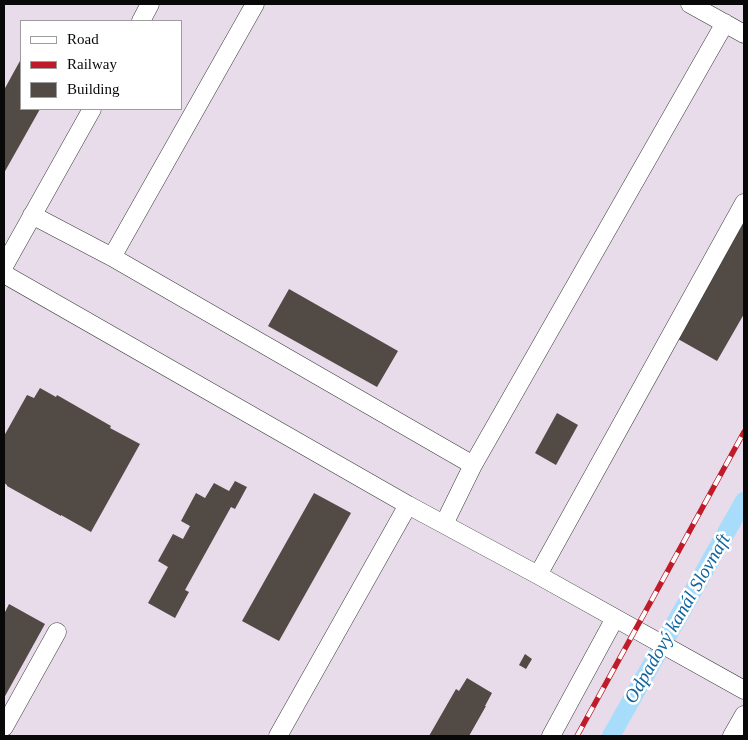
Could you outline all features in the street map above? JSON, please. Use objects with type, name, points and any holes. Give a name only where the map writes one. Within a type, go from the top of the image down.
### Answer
[{"type":"lane","points":[[142,20],[150,4]]},
{"type":"lane","points":[[112,257],[255,4]]},
{"type":"lane","points":[[690,4],[744,34]]},
{"type":"lane","points":[[444,524],[473,465],[724,23]]},
{"type":"lane","points":[[4,266],[91,110]]},
{"type":"lane","points":[[538,575],[744,203]]},
{"type":"lane","points":[[32,215],[112,257],[473,465]]},
{"type":"lane","points":[[4,274],[408,505],[744,690]]},
{"type":"lane","points":[[278,736],[408,505]]},
{"type":"lane","points":[[551,736],[616,618]]},
{"type":"lane","points":[[4,727],[57,632]]},
{"type":"lane","points":[[732,736],[744,715]]},
{"type":"shaded area","points":[[4,4],[744,4],[744,736],[4,736]]},
{"type":"building","points":[[20,61],[20,110],[39,110],[4,173],[4,90]]},
{"type":"building","points":[[744,222],[744,314],[717,361],[678,339]]},
{"type":"building","points":[[289,289],[398,351],[377,387],[268,326]]},
{"type":"building","points":[[40,388],[56,397],[57,395],[140,444],[91,532],[4,483],[4,436],[27,395],[34,398]]},
{"type":"building","points":[[557,413],[578,425],[556,465],[535,453]]},
{"type":"building","points":[[235,481],[247,487],[235,509],[231,507],[185,590],[189,592],[175,618],[148,603],[168,567],[158,561],[173,534],[183,539],[190,526],[181,521],[196,493],[205,498],[214,483],[229,491]]},
{"type":"building","points":[[314,493],[351,513],[279,641],[242,621]]},
{"type":"building","points":[[9,604],[45,624],[4,698],[4,614]]},
{"type":"building","points":[[525,654],[532,659],[526,669],[519,665]]},
{"type":"building","points":[[467,678],[492,693],[469,736],[429,736],[456,689],[459,691]]},
{"type":"waterway","name":"Odpadový kanál Slovnaft","points":[[611,736],[744,501]]},
{"type":"railway","points":[[577,736],[744,432]]}]
